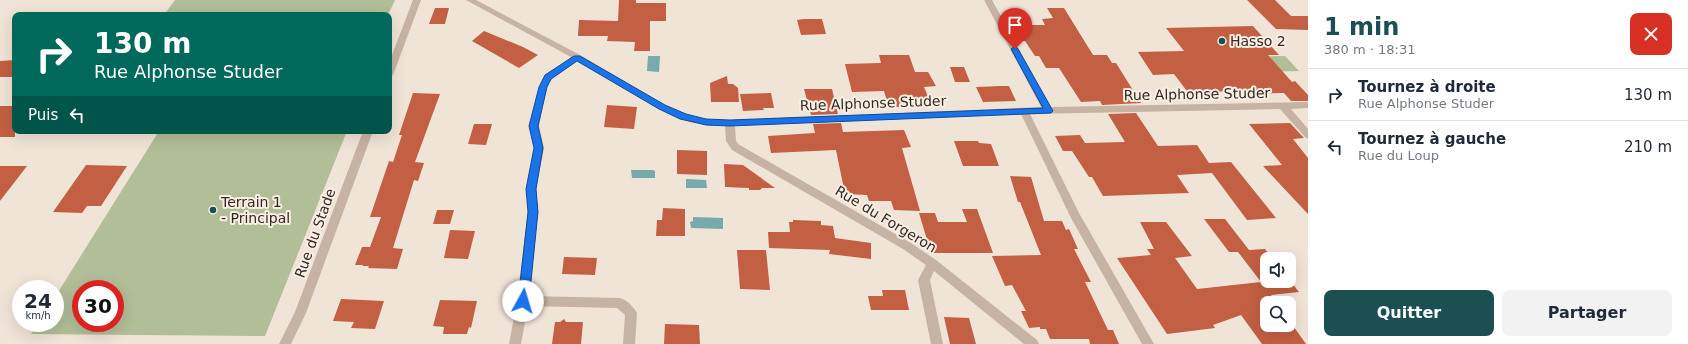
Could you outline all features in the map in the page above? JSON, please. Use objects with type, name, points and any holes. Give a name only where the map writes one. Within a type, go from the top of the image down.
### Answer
[{"type":"street","points":[[392,67],[417,0]]},
{"type":"street","name":"Rue Alphonse Studer","points":[[470,0],[577,57],[662,107],[683,117],[706,122],[730,123],[1024,111],[1308,105]]},
{"type":"street","points":[[988,0],[1048,111]]},
{"type":"street","points":[[515,344],[523,301],[533,212],[531,189],[539,148],[534,126],[543,87],[548,77],[577,57]]},
{"type":"street","points":[[1283,106],[1308,135]]},
{"type":"street","points":[[1024,111],[1076,215],[1148,344]]},
{"type":"street","name":"Rue du Forgeron","points":[[730,123],[731,141],[735,147],[907,246],[932,263],[1033,344]]},
{"type":"street","name":"Rue du Stade","points":[[285,344],[300,313],[367,134]]},
{"type":"street","points":[[932,263],[924,280],[937,344]]},
{"type":"street","points":[[523,301],[620,303],[631,313],[629,344]]},
{"type":"green space","points":[[175,0],[395,0],[389,12],[166,12]]},
{"type":"green space","points":[[1285,56],[1299,71],[1208,73],[1196,57]]},
{"type":"green space","name":"Terrain 1 - Principal","points":[[157,134],[346,134],[265,336],[31,334],[32,332],[64,332],[64,283]]},
{"type":"water","points":[[648,56],[660,56],[659,72],[647,71]]},
{"type":"water","points":[[631,170],[653,170],[655,171],[655,178],[632,178]]},
{"type":"water","points":[[686,179],[706,180],[707,188],[686,188]]},
{"type":"water","points":[[693,217],[723,218],[723,229],[691,228],[690,222],[693,221]]},
{"type":"building","points":[[619,0],[636,0],[636,3],[666,3],[666,21],[650,21],[650,51],[634,51],[635,42],[607,41],[608,36],[578,36],[579,20],[618,21]]},
{"type":"building","points":[[1247,0],[1275,0],[1291,16],[1308,16],[1308,30],[1276,29]]},
{"type":"building","points":[[435,8],[449,8],[445,24],[429,24]]},
{"type":"building","points":[[1047,8],[1064,8],[1093,55],[1107,55],[1112,63],[1116,63],[1141,103],[1102,105],[1100,101],[1081,102],[1059,68],[1046,68],[1039,56],[1035,56],[1025,41],[1023,41],[1014,25],[1045,25],[1042,19],[1053,18]]},
{"type":"building","points":[[822,19],[826,34],[801,35],[797,20]]},
{"type":"building","points":[[1253,26],[1279,55],[1268,55],[1292,82],[1295,81],[1308,95],[1308,101],[1291,101],[1284,93],[1239,94],[1237,91],[1204,92],[1209,98],[1193,99],[1174,74],[1153,75],[1138,52],[1184,51],[1166,28]]},
{"type":"building","points":[[484,31],[523,47],[538,55],[519,68],[472,41]]},
{"type":"building","points":[[879,55],[909,55],[915,72],[928,72],[936,86],[924,87],[929,99],[926,99],[928,107],[889,107],[884,91],[852,92],[845,64],[881,63]]},
{"type":"building","points":[[12,60],[12,77],[0,77],[0,61]]},
{"type":"building","points":[[950,67],[964,67],[970,82],[955,82]]},
{"type":"building","points":[[727,76],[728,84],[733,84],[738,88],[739,102],[711,102],[710,83]]},
{"type":"building","points":[[1009,86],[1016,101],[983,102],[976,87]]},
{"type":"building","points":[[804,89],[832,89],[838,114],[811,115]]},
{"type":"building","points":[[413,93],[440,94],[415,162],[424,163],[418,181],[414,180],[393,248],[403,249],[397,269],[368,268],[369,266],[355,265],[362,247],[370,247],[381,217],[370,217],[389,161],[393,162],[402,135],[399,135]]},
{"type":"building","points":[[771,93],[774,108],[743,111],[740,94]]},
{"type":"building","points":[[607,105],[637,107],[634,129],[604,127]]},
{"type":"building","points":[[0,106],[12,106],[12,134],[15,134],[15,137],[0,137]]},
{"type":"building","points":[[1136,113],[1158,146],[1197,145],[1209,163],[1231,162],[1276,218],[1247,220],[1212,173],[1177,175],[1189,193],[1103,196],[1092,177],[1089,177],[1072,151],[1063,151],[1055,136],[1080,135],[1085,143],[1125,142],[1108,114]]},
{"type":"building","points":[[841,123],[843,132],[904,130],[911,147],[902,148],[920,211],[894,210],[891,201],[869,201],[867,195],[845,194],[836,150],[771,153],[768,136],[815,133],[813,124]]},
{"type":"building","points":[[1290,123],[1304,138],[1293,139],[1308,158],[1308,214],[1263,166],[1282,165],[1249,124]]},
{"type":"building","points":[[474,124],[492,124],[486,145],[468,144]]},
{"type":"building","points":[[954,141],[978,141],[979,143],[991,144],[999,166],[963,166]]},
{"type":"building","points":[[677,150],[707,151],[707,175],[677,174]]},
{"type":"building","points":[[724,164],[743,165],[775,188],[749,190],[749,188],[725,187]]},
{"type":"building","points":[[86,165],[127,166],[101,206],[87,206],[82,213],[53,212]]},
{"type":"building","points":[[0,166],[27,166],[0,201]]},
{"type":"building","points":[[1010,176],[1031,177],[1044,221],[1062,221],[1066,230],[1069,229],[1078,249],[1074,249],[1091,282],[1085,282],[1108,330],[1113,330],[1119,344],[1090,344],[1089,339],[1050,339],[1046,329],[1040,329],[1040,327],[1029,328],[1021,311],[1026,311],[1012,285],[1005,286],[992,256],[1041,255],[1020,202],[1018,202]]},
{"type":"building","points":[[663,208],[685,209],[685,236],[656,236],[657,220],[662,220]]},
{"type":"building","points":[[962,209],[977,209],[993,253],[931,253],[919,213],[935,213],[938,222],[967,222]]},
{"type":"building","points":[[437,210],[454,210],[450,224],[433,224]]},
{"type":"building","points":[[1204,219],[1225,219],[1249,250],[1265,249],[1267,252],[1260,252],[1260,281],[1238,252],[1229,252]]},
{"type":"building","points":[[793,220],[821,221],[821,225],[833,226],[835,238],[871,243],[871,259],[829,254],[830,250],[769,248],[768,232],[790,232],[789,222],[793,222]]},
{"type":"building","points":[[1140,222],[1166,222],[1192,256],[1175,258],[1197,289],[1260,282],[1260,288],[1296,288],[1299,292],[1260,296],[1260,332],[1296,332],[1296,330],[1306,344],[1262,344],[1241,315],[1213,325],[1215,328],[1167,334],[1117,258],[1151,255],[1147,249],[1154,249]]},
{"type":"building","points":[[450,230],[475,231],[468,259],[444,258]]},
{"type":"building","points":[[737,250],[766,250],[770,290],[740,289]]},
{"type":"building","points":[[564,257],[597,258],[595,275],[562,274]]},
{"type":"building","points":[[882,290],[905,290],[909,310],[871,310],[868,296],[883,296]]},
{"type":"building","points":[[341,299],[384,301],[375,329],[351,328],[354,322],[333,321]]},
{"type":"building","points":[[440,300],[477,301],[471,328],[469,327],[467,334],[443,334],[444,327],[433,326]]},
{"type":"building","points":[[944,317],[969,318],[976,344],[950,344]]},
{"type":"building","points":[[564,319],[566,322],[583,322],[581,344],[552,344],[555,322],[560,322]]},
{"type":"building","points":[[665,324],[699,325],[700,344],[664,344]]},
{"type":"place","name":"Hasso 2","points":[[1222,41]]},
{"type":"place","name":"Terrain 1 - Principal","points":[[213,210]]},
{"type":"route","points":[[523,301],[533,212],[531,189],[539,148],[534,126],[543,87],[548,77],[577,57],[662,107],[683,117],[706,122],[730,123],[1048,111],[1015,49]]}]
